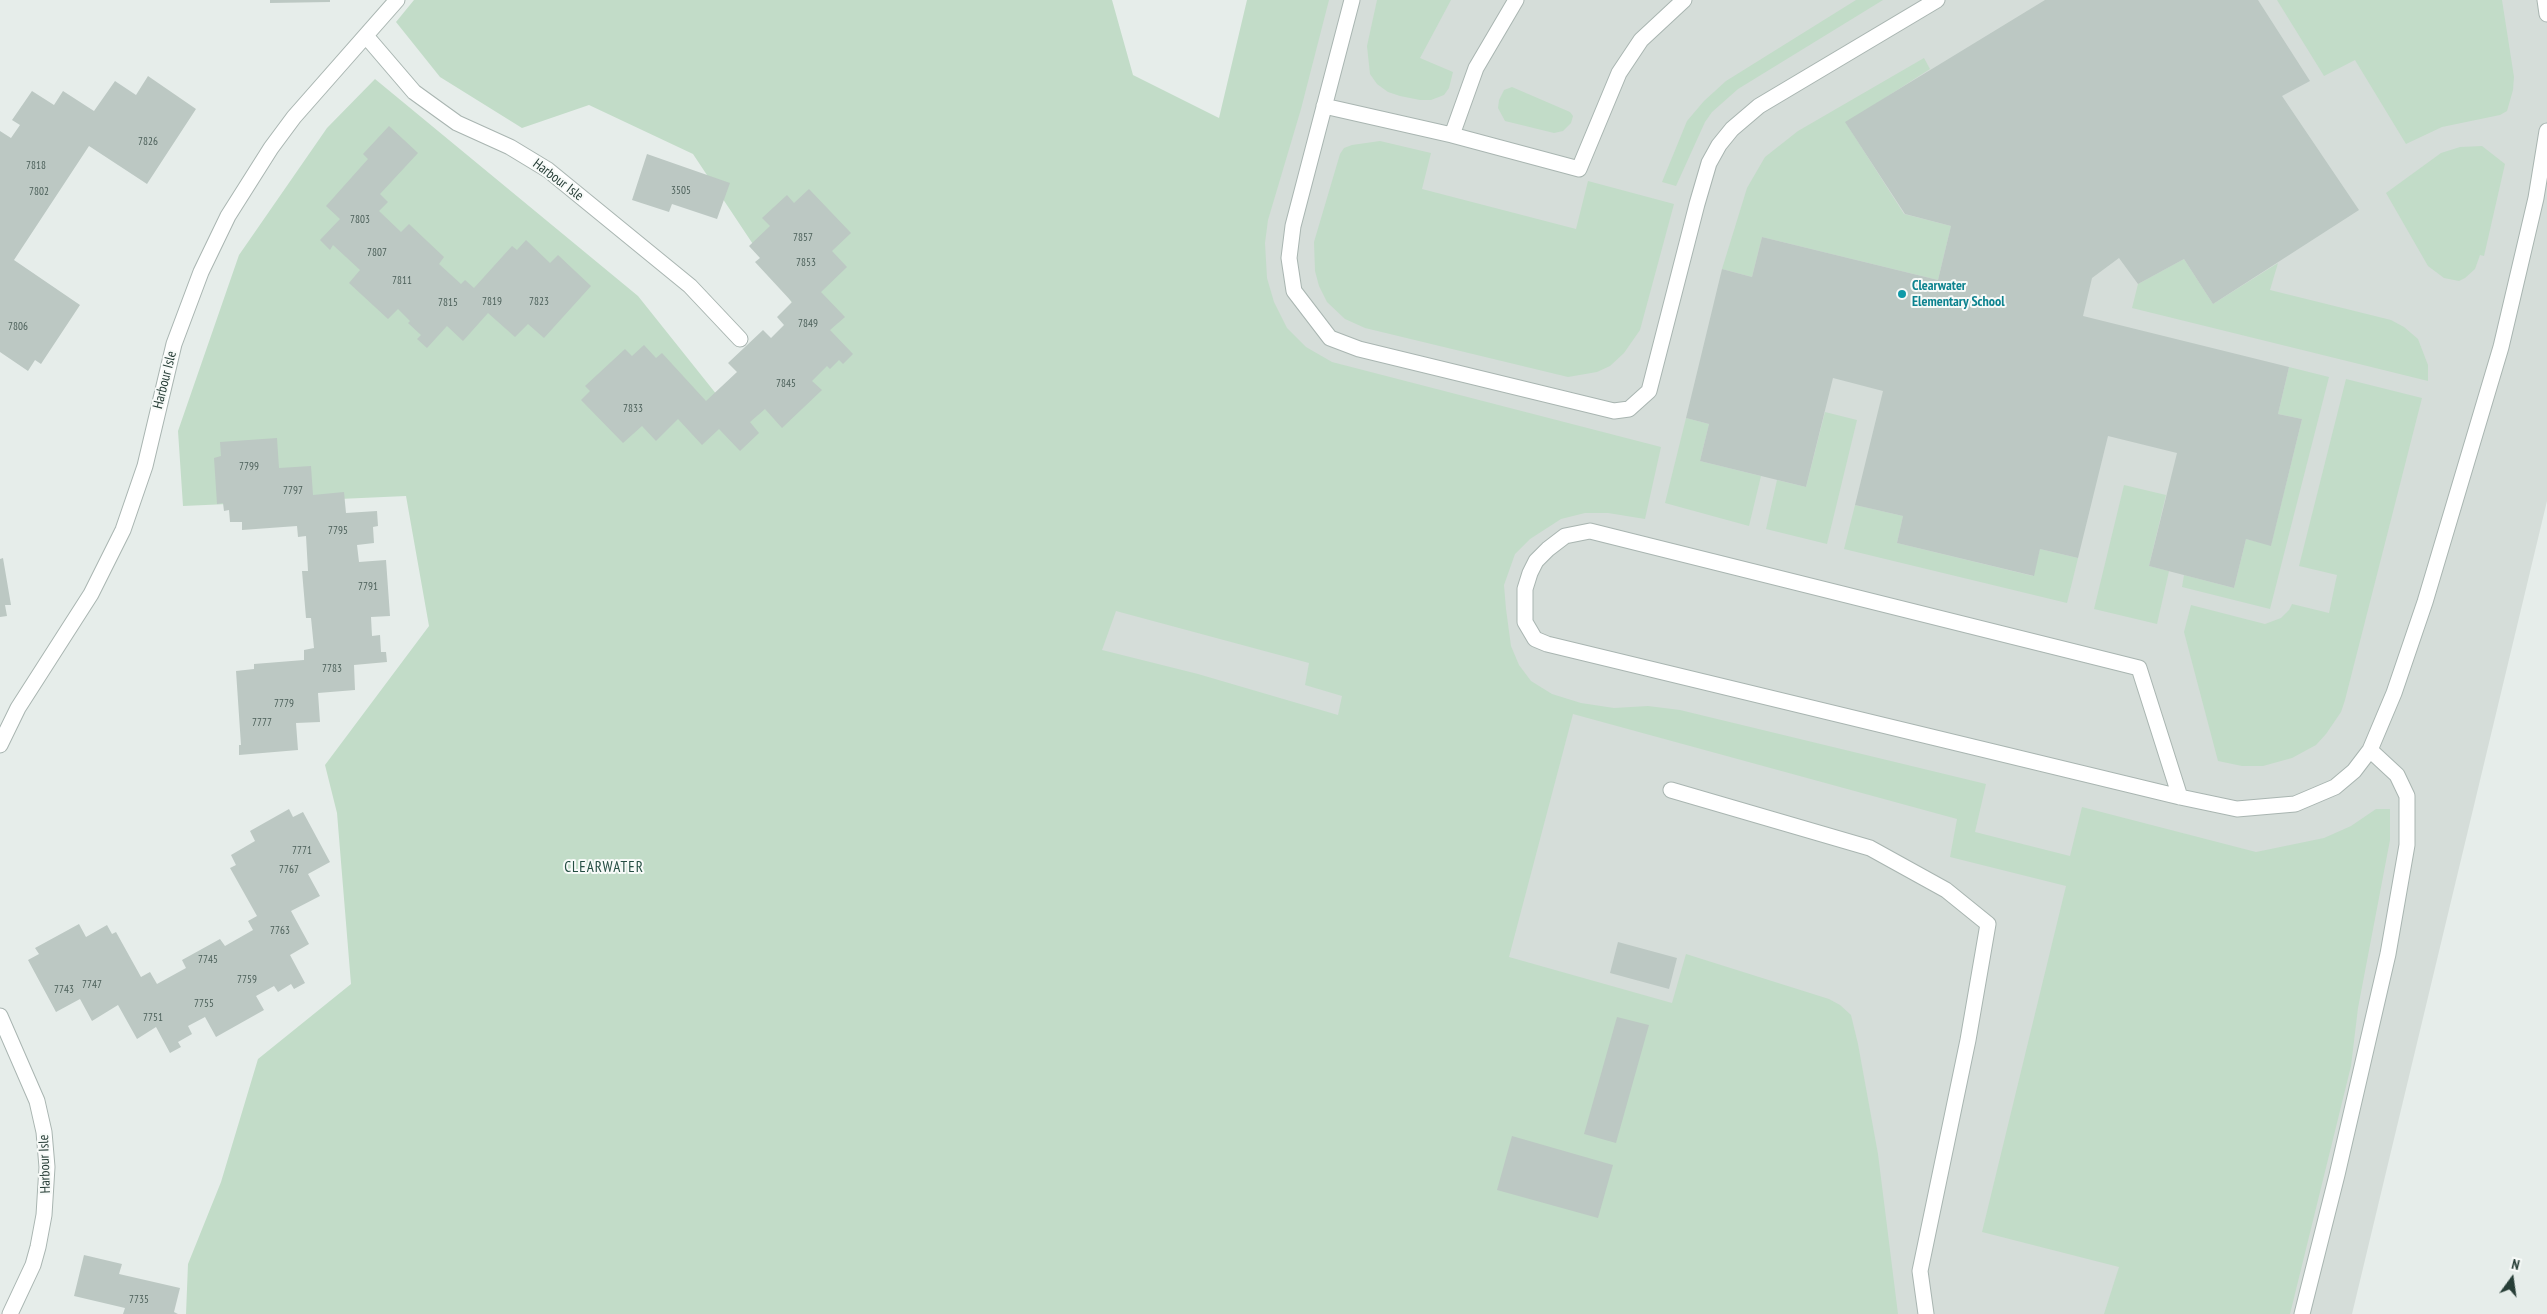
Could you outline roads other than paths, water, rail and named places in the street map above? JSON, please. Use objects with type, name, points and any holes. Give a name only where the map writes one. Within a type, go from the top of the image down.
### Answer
[{"type":"street","name":"Harbour Isle","points":[[0,745],[18,708],[91,594],[123,530],[145,466],[174,344],[201,272],[228,216],[258,168],[294,117],[397,0]]},
{"type":"street","points":[[1352,0],[1301,192],[1289,258],[1294,291],[1330,338],[1359,349],[1598,409],[1614,411],[1629,409],[1649,390],[1697,204],[1709,163],[1719,144],[1732,129],[1759,106],[1937,0]]},
{"type":"street","points":[[1452,135],[1476,68],[1516,0]]},
{"type":"street","points":[[1324,106],[1452,135],[1579,169],[1619,73],[1641,40],[1684,0]]},
{"type":"street","points":[[2545,0],[2547,14]]},
{"type":"street","name":"Harbour Isle","points":[[366,36],[414,92],[456,122],[510,147],[548,170],[690,286],[740,339]]},
{"type":"street","points":[[2180,797],[2139,668],[1590,531],[1565,536],[1559,540],[1536,561],[1530,573],[1525,589],[1525,622],[1535,639],[1548,644],[2180,797],[2237,809],[2294,804],[2335,787],[2354,771],[2370,750],[2394,693],[2425,602],[2501,347],[2536,198],[2547,131]]},
{"type":"street","points":[[2302,1314],[2337,1175],[2388,954],[2407,845],[2407,796],[2397,774],[2370,750]]},
{"type":"street","points":[[1671,790],[1870,848],[1946,890],[1988,924],[1968,1040],[1920,1271],[1926,1314]]},
{"type":"street","name":"Harbour Isle","points":[[0,1016],[33,1086],[44,1132],[47,1167],[44,1215],[38,1247],[33,1265],[10,1314]]},
{"type":"place","name":"Clearwater Elementary School","points":[[1902,294]]},
{"type":"district","name":"CLEARWATER","points":[[604,868]]}]
